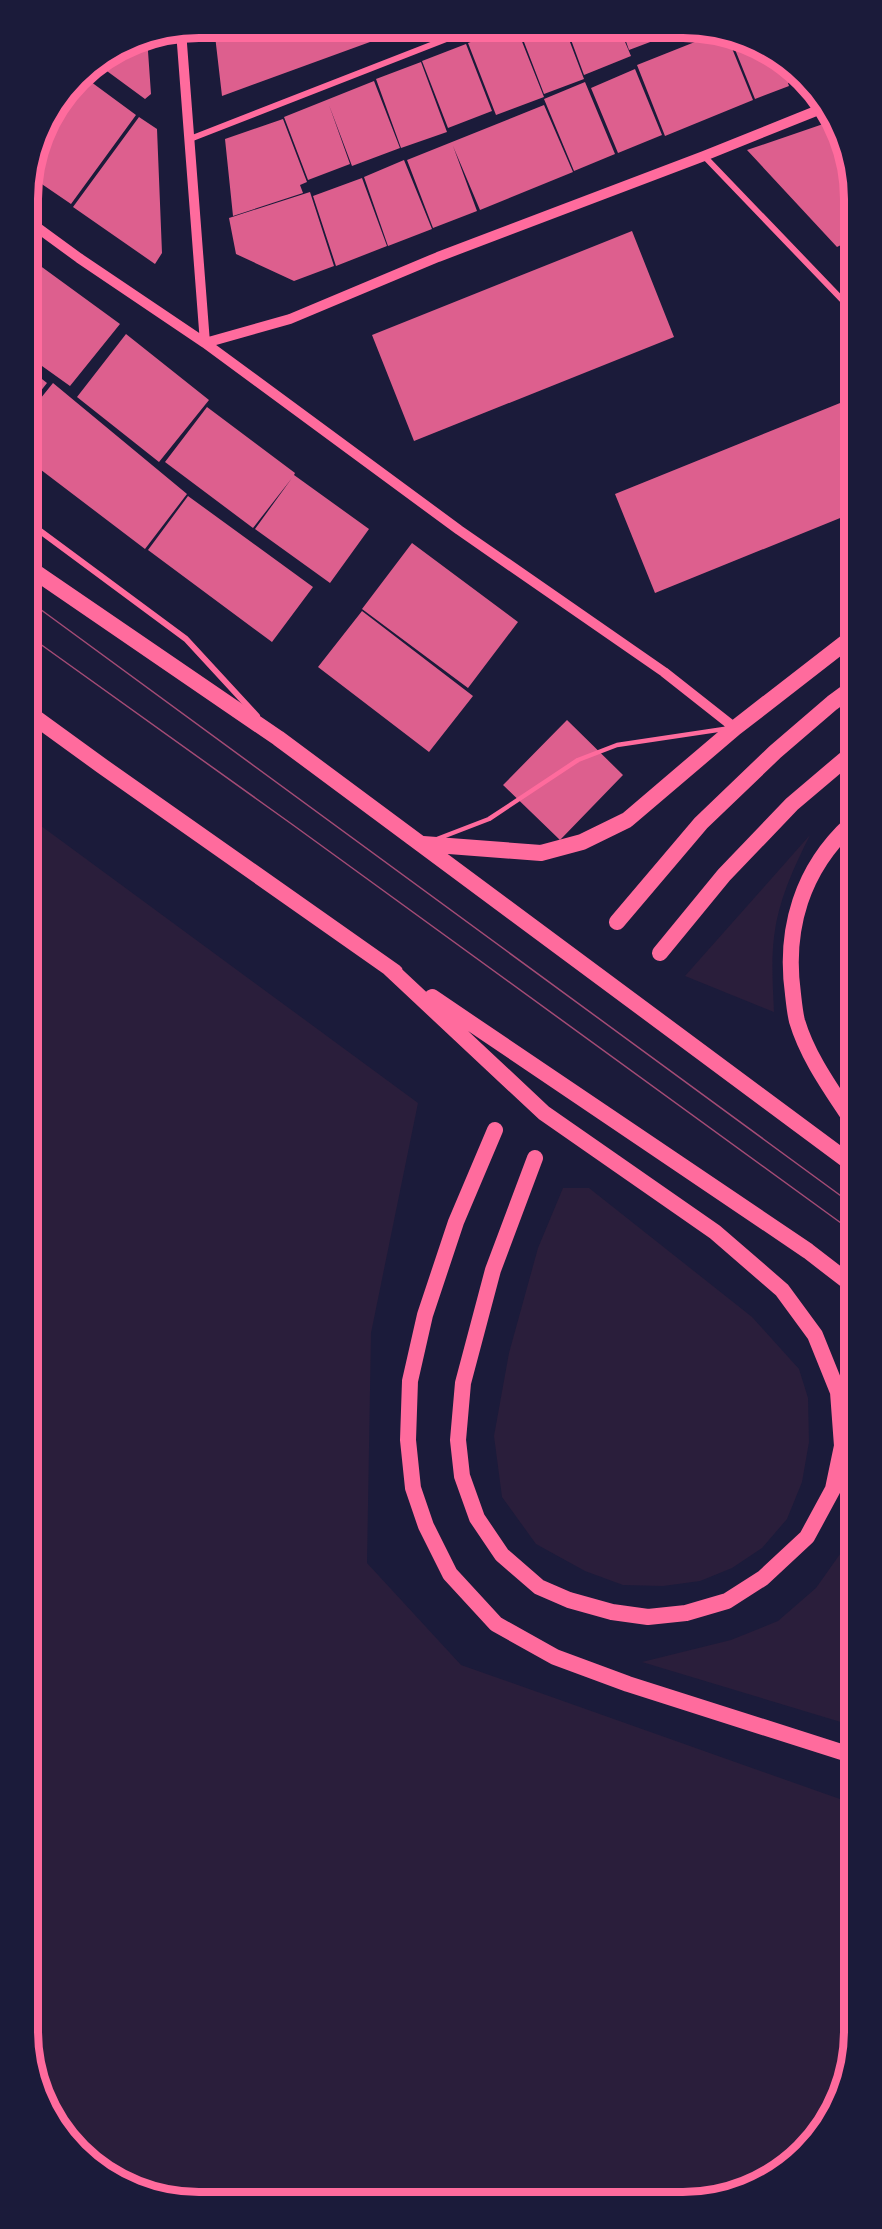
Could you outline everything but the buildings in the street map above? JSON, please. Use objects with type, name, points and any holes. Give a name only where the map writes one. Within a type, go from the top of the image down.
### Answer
[{"type":"highway","points":[[38,574],[278,738],[844,1158]]},
{"type":"highway","points":[[423,844],[541,853],[582,842],[627,820],[735,728],[844,643]]},
{"type":"highway","points":[[617,922],[701,823],[775,752],[844,694]]},
{"type":"highway","points":[[38,719],[111,773],[388,967],[808,1251],[844,1279]]},
{"type":"highway","points":[[660,953],[724,875],[792,804],[844,760]]},
{"type":"highway","points":[[844,832],[814,868],[800,899],[793,936],[790,971],[797,1021],[813,1061],[844,1109]]},
{"type":"highway","points":[[388,967],[544,1113],[715,1232],[782,1290],[815,1335],[838,1392],[842,1446],[833,1489],[807,1537],[763,1578],[727,1601],[686,1613],[648,1617],[612,1612],[569,1599],[539,1587],[502,1555],[477,1518],[462,1476],[458,1440],[463,1383],[493,1270],[535,1158]]},
{"type":"highway","points":[[495,1130],[456,1222],[428,1304],[410,1381],[408,1440],[414,1488],[426,1526],[450,1574],[496,1624],[555,1657],[628,1684],[844,1753]]},
{"type":"street","points":[[190,139],[449,38]]},
{"type":"street","points":[[182,39],[205,343]]},
{"type":"street","points":[[205,343],[290,319],[438,257],[818,110]]},
{"type":"street","points":[[704,156],[844,303]]},
{"type":"street","points":[[38,228],[205,343],[477,543],[664,672],[735,728]]},
{"type":"street","points":[[38,529],[186,639],[278,738]]},
{"type":"lane","points":[[423,844],[489,819],[578,760],[607,749],[640,741],[735,728]]},
{"type":"shaded area","points":[[38,824],[418,1103],[371,1333],[367,1563],[461,1665],[844,1800],[844,2041],[839,2072],[828,2101],[817,2120],[790,2151],[754,2175],[725,2186],[683,2192],[199,2192],[147,2183],[109,2164],[85,2144],[59,2111],[43,2072],[39,2051]]},
{"type":"shaded area","points":[[810,835],[788,884],[776,924],[772,974],[774,1012],[685,976]]},
{"type":"shaded area","points":[[563,1188],[589,1188],[752,1317],[799,1369],[808,1398],[809,1442],[802,1482],[787,1519],[762,1548],[732,1568],[700,1581],[663,1586],[623,1585],[585,1571],[536,1544],[502,1497],[494,1436],[509,1353],[538,1248]]},
{"type":"shaded area","points":[[844,1548],[844,1723],[642,1662],[731,1640],[778,1621],[816,1588]]},
{"type":"tram line","points":[[38,608],[844,1198]]},
{"type":"tram line","points":[[38,642],[844,1225]]}]
